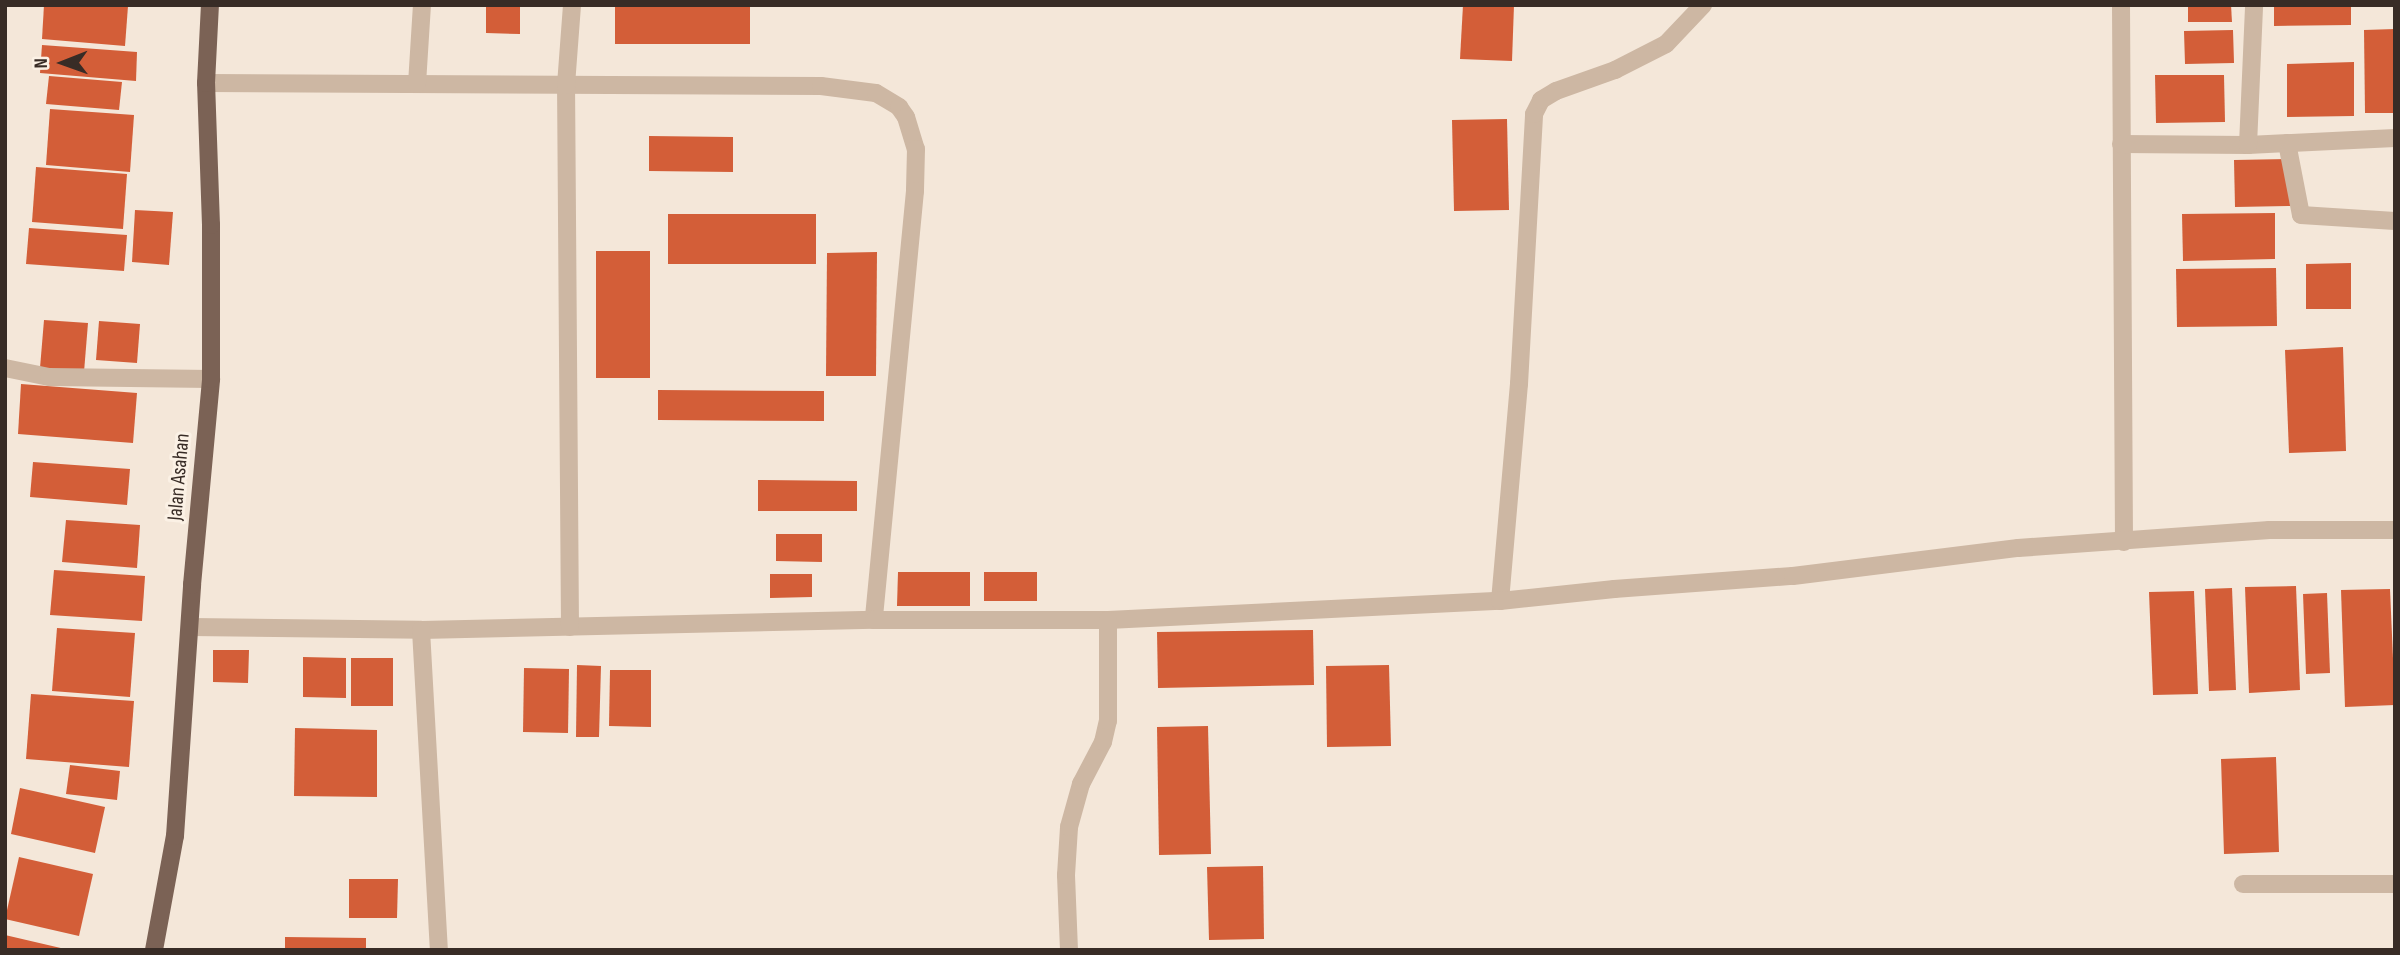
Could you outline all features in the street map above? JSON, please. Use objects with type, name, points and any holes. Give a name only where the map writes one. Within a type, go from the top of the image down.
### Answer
[{"type":"main road","name":"Jalan Asahan","points":[[154,950],[175,836],[211,379],[211,225],[206,83],[210,5]]},
{"type":"street","points":[[417,84],[422,5]]},
{"type":"street","points":[[569,627],[566,85],[572,5]]},
{"type":"street","points":[[1500,601],[1519,384],[1534,114],[1541,100],[1556,91],[1615,70],[1667,44],[1703,5]]},
{"type":"street","points":[[2121,5],[2124,542]]},
{"type":"street","points":[[2248,145],[2253,5]]},
{"type":"street","points":[[206,83],[844,88],[876,93],[899,107],[906,117],[916,149],[912,248],[874,620]]},
{"type":"street","points":[[2121,144],[2248,145],[2395,138]]},
{"type":"street","points":[[2287,143],[2301,215],[2395,220]]},
{"type":"street","points":[[5,368],[49,377],[211,379]]},
{"type":"street","points":[[191,627],[421,630],[874,620],[1108,620],[1500,601],[1614,589],[1793,576],[2018,548],[2269,530],[2395,530]]},
{"type":"street","points":[[1069,950],[1066,875],[1069,827],[1081,784],[1106,732],[1108,620]]},
{"type":"street","points":[[421,630],[439,950]]},
{"type":"street","points":[[2243,884],[2395,884]]},
{"type":"building","points":[[44,5],[128,6],[125,46],[42,39]]},
{"type":"building","points":[[486,5],[520,5],[520,34],[486,33]]},
{"type":"building","points":[[615,5],[750,5],[750,44],[615,44]]},
{"type":"building","points":[[1463,5],[1514,5],[1512,61],[1460,59]]},
{"type":"building","points":[[2188,5],[2231,5],[2232,22],[2188,22]]},
{"type":"building","points":[[2274,5],[2351,5],[2351,25],[2274,26]]},
{"type":"building","points":[[2395,29],[2395,113],[2365,113],[2364,30]]},
{"type":"building","points":[[2233,30],[2234,63],[2185,64],[2184,31]]},
{"type":"building","points":[[42,45],[137,52],[136,81],[40,73]]},
{"type":"building","points":[[2354,62],[2354,116],[2287,117],[2287,64]]},
{"type":"building","points":[[2155,75],[2224,75],[2225,122],[2156,123]]},
{"type":"building","points":[[49,76],[122,82],[119,110],[46,104]]},
{"type":"building","points":[[50,109],[134,115],[130,172],[46,165]]},
{"type":"building","points":[[1507,119],[1509,210],[1454,211],[1452,120]]},
{"type":"building","points":[[649,136],[733,137],[733,172],[649,171]]},
{"type":"building","points":[[2289,159],[2290,206],[2235,207],[2234,160]]},
{"type":"building","points":[[36,167],[127,174],[123,229],[32,222]]},
{"type":"building","points":[[135,210],[173,212],[169,265],[132,262]]},
{"type":"building","points":[[2275,213],[2275,259],[2183,261],[2182,214]]},
{"type":"building","points":[[668,214],[816,214],[816,264],[668,264]]},
{"type":"building","points":[[29,228],[127,235],[124,271],[26,264]]},
{"type":"building","points":[[596,251],[650,251],[650,378],[596,378]]},
{"type":"building","points":[[877,252],[876,376],[826,376],[827,253]]},
{"type":"building","points":[[2351,263],[2351,309],[2306,309],[2306,264]]},
{"type":"building","points":[[2276,268],[2277,326],[2177,327],[2176,269]]},
{"type":"building","points":[[44,320],[88,323],[84,372],[40,368]]},
{"type":"building","points":[[99,321],[140,324],[137,363],[96,360]]},
{"type":"building","points":[[2343,347],[2346,451],[2289,453],[2285,350]]},
{"type":"building","points":[[21,384],[137,393],[133,443],[18,434]]},
{"type":"building","points":[[658,390],[824,391],[824,421],[658,420]]},
{"type":"building","points":[[33,462],[130,469],[127,505],[30,497]]},
{"type":"building","points":[[758,480],[857,481],[857,511],[758,511]]},
{"type":"building","points":[[66,520],[140,525],[137,568],[62,562]]},
{"type":"building","points":[[776,534],[822,534],[822,562],[776,561]]},
{"type":"building","points":[[54,570],[145,576],[142,621],[50,615]]},
{"type":"building","points":[[898,572],[970,572],[970,606],[897,606]]},
{"type":"building","points":[[984,572],[1037,572],[1037,601],[984,601]]},
{"type":"building","points":[[770,574],[812,574],[812,597],[770,598]]},
{"type":"building","points":[[2296,586],[2300,690],[2249,693],[2245,587]]},
{"type":"building","points":[[2232,588],[2236,690],[2209,691],[2205,589]]},
{"type":"building","points":[[2390,589],[2395,705],[2345,707],[2341,590]]},
{"type":"building","points":[[2194,591],[2198,694],[2153,695],[2149,592]]},
{"type":"building","points":[[2327,593],[2330,673],[2306,674],[2303,594]]},
{"type":"building","points":[[57,628],[135,633],[130,697],[52,691]]},
{"type":"building","points":[[1313,630],[1314,685],[1158,688],[1157,632]]},
{"type":"building","points":[[213,650],[249,650],[248,683],[213,682]]},
{"type":"building","points":[[303,657],[346,658],[346,698],[303,697]]},
{"type":"building","points":[[351,658],[393,658],[393,706],[351,706]]},
{"type":"building","points":[[577,665],[601,666],[599,737],[576,737]]},
{"type":"building","points":[[1389,665],[1391,746],[1327,747],[1326,666]]},
{"type":"building","points":[[524,668],[569,669],[568,733],[523,732]]},
{"type":"building","points":[[610,670],[651,670],[651,727],[609,726]]},
{"type":"building","points":[[31,694],[134,701],[129,767],[26,759]]},
{"type":"building","points":[[1208,726],[1211,854],[1159,855],[1157,727]]},
{"type":"building","points":[[295,728],[377,730],[377,797],[294,796]]},
{"type":"building","points":[[2276,757],[2279,852],[2224,854],[2221,759]]},
{"type":"building","points":[[70,765],[120,771],[117,800],[66,794]]},
{"type":"building","points":[[20,788],[105,807],[95,853],[11,834]]},
{"type":"building","points":[[19,857],[93,874],[79,936],[5,919]]},
{"type":"building","points":[[1263,866],[1264,939],[1209,940],[1207,867]]},
{"type":"building","points":[[349,879],[398,879],[397,918],[349,918]]},
{"type":"building","points":[[5,935],[65,949],[65,950],[5,950]]},
{"type":"building","points":[[285,937],[366,938],[366,950],[285,950]]}]
